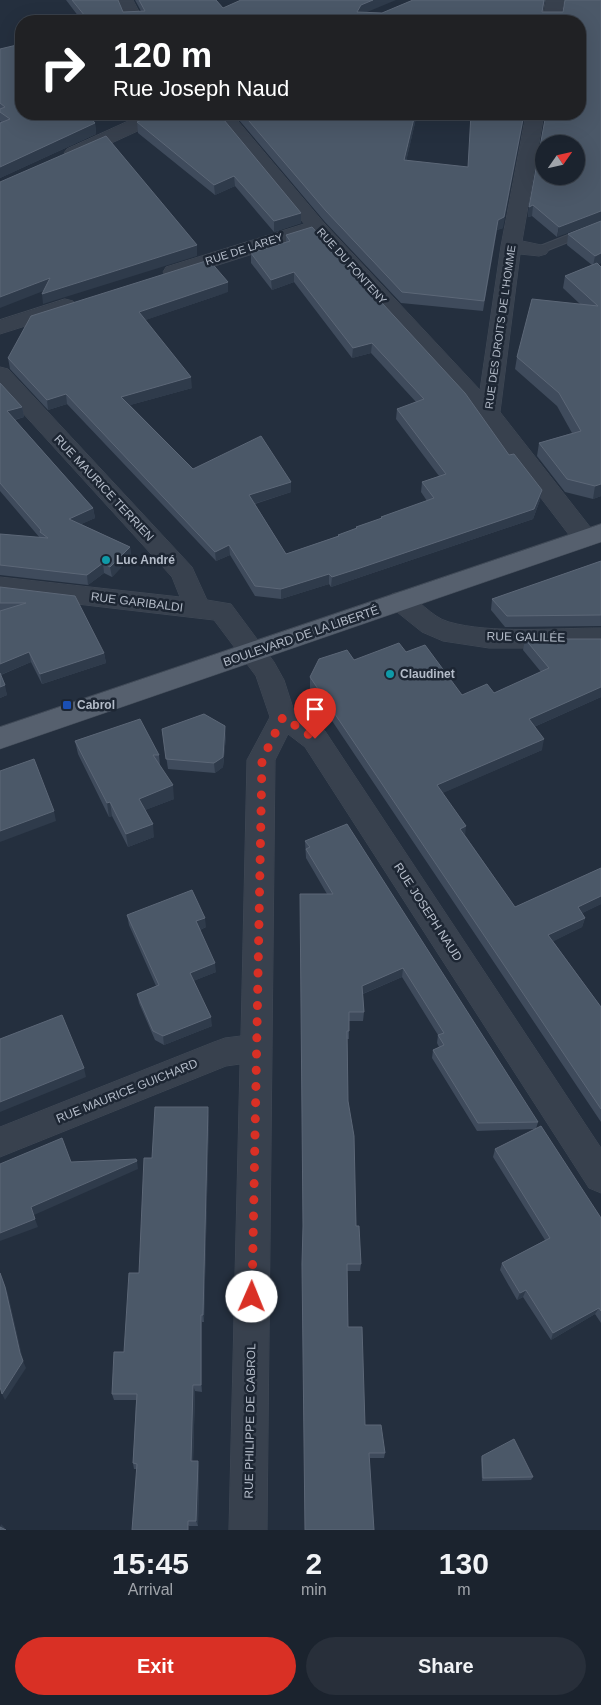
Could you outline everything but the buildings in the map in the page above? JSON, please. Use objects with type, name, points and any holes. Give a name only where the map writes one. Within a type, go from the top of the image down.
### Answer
[{"type":"main road","name":"BOULEVARD DE LA LIBERTÉ","points":[[0,738],[593,535]]},
{"type":"street","points":[[124,0],[133,15]]},
{"type":"street","points":[[552,15],[555,0]]},
{"type":"street","points":[[62,159],[146,120]]},
{"type":"street","name":"RUE DU FONTENY","points":[[227,120],[317,226],[488,413]]},
{"type":"street","name":"RUE DES DROITS DE L'HOMME","points":[[534,120],[511,246],[488,413],[593,535]]},
{"type":"street","name":"RUE DE LAREY","points":[[158,276],[317,226]]},
{"type":"street","points":[[511,246],[540,250]]},
{"type":"street","points":[[0,326],[84,300]]},
{"type":"street","name":"RUE MAURICE TERRIEN","points":[[0,374],[183,573],[198,608]]},
{"type":"street","name":"RUE GARIBALDI","points":[[0,586],[222,611],[254,652]]},
{"type":"street","name":"RUE GALILÉE","points":[[401,601],[443,631],[489,638],[601,638]]},
{"type":"street","points":[[254,652],[271,680],[283,717]]},
{"type":"street","name":"RUE PHILIPPE DE CABROL","points":[[248,1530],[262,760],[283,717]]},
{"type":"street","name":"RUE JOSEPH NAUD","points":[[283,717],[315,739],[601,1177]]},
{"type":"street","name":"RUE MAURICE GUICHARD","points":[[0,1142],[225,1052],[256,1048]]},
{"type":"lane","points":[[540,250],[601,225]]},
{"type":"place","name":"Luc André","points":[[106,560]]},
{"type":"place","name":"Claudinet","points":[[390,674]]},
{"type":"place","name":"Cabrol","points":[[67,705]]},
{"type":"route","points":[[252,1297],[262,760],[283,717],[315,739]]}]
